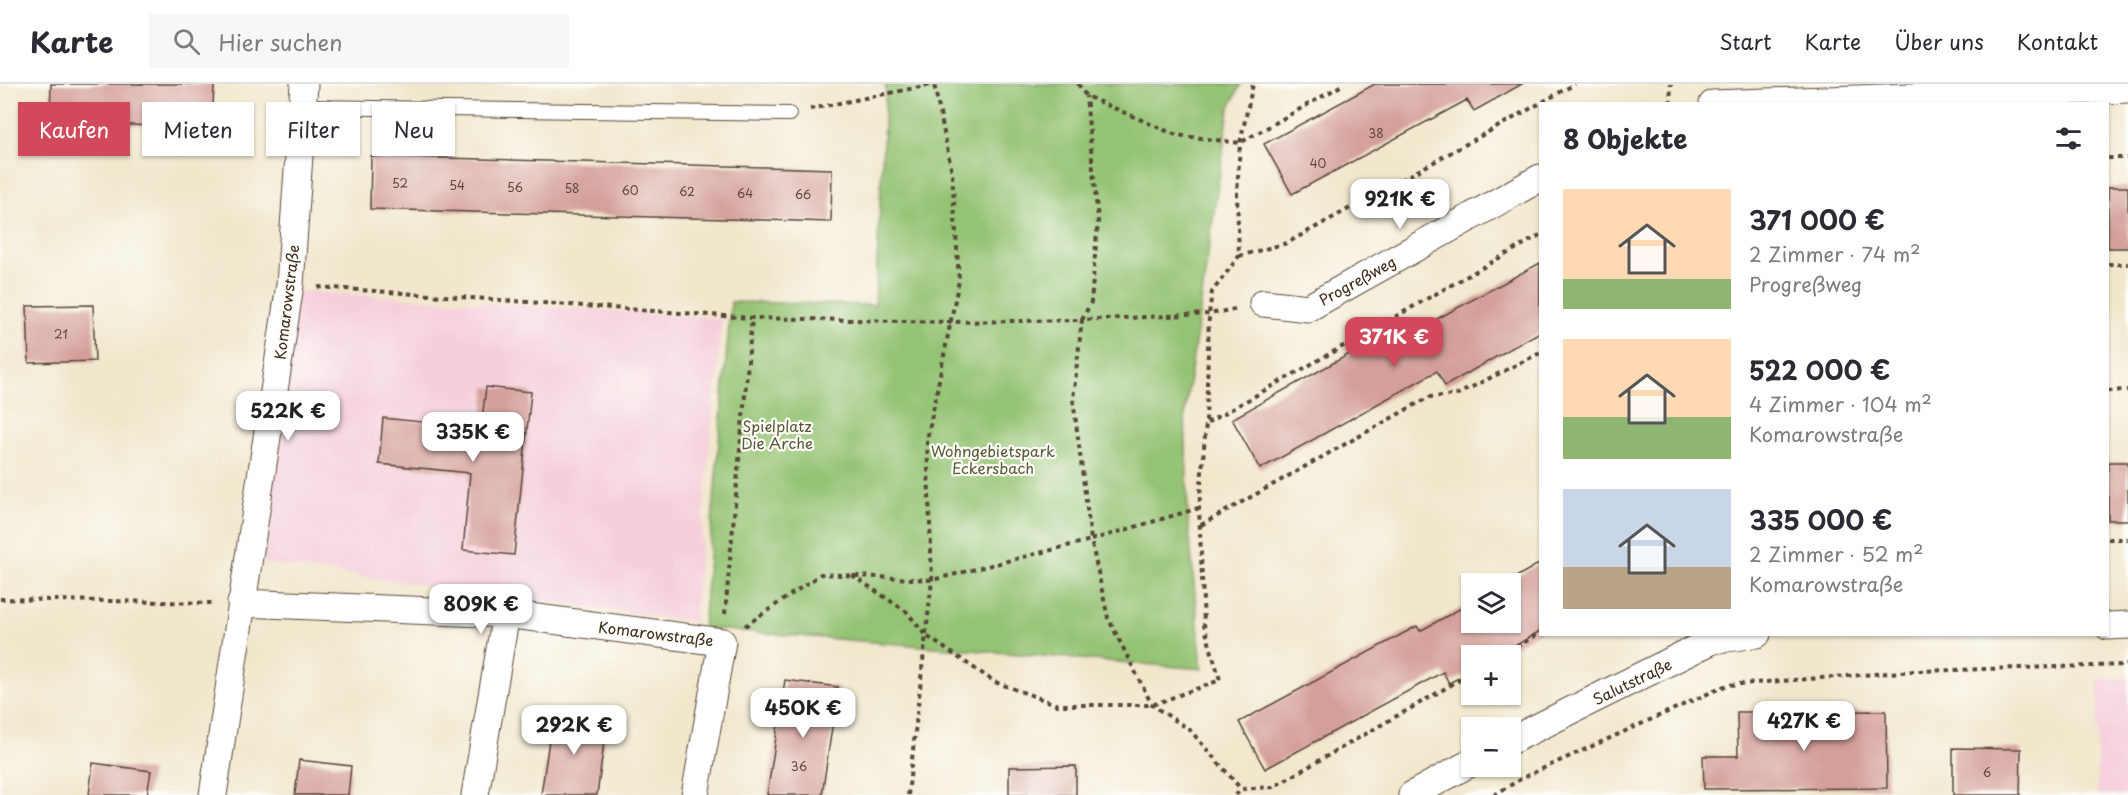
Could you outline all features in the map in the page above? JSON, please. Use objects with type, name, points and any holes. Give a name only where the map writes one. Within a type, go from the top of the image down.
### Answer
[{"type":"street","points":[[1765,102],[2128,88]]},
{"type":"street","name":"Komarowstraße","points":[[213,795],[290,285],[304,95]]},
{"type":"street","name":"Progreßweg","points":[[1263,303],[1308,308],[1539,179]]},
{"type":"street","name":"Komarowstraße","points":[[241,603],[506,614],[723,642],[695,795]]},
{"type":"street","points":[[475,795],[506,614]]},
{"type":"street","points":[[2109,626],[2128,625]]},
{"type":"street","name":"Salutstraße","points":[[1521,736],[1713,640],[1742,636]]},
{"type":"street","points":[[1412,795],[1461,768]]},
{"type":"lane","name":"Komarowstraße","points":[[304,95],[789,114]]},
{"type":"path","points":[[789,114],[934,84],[952,172],[959,280],[927,440],[932,580],[908,795]]},
{"type":"path","points":[[1078,84],[1086,96],[1098,221],[1091,302],[1082,320],[1073,399],[1091,540],[1108,618],[1152,705],[1190,730],[1241,789]]},
{"type":"path","points":[[1239,256],[1237,194],[1240,143],[1253,84]]},
{"type":"path","points":[[1086,96],[1176,135],[1240,143],[1344,84]]},
{"type":"path","points":[[1542,102],[1575,84]]},
{"type":"path","points":[[1670,102],[1671,84]]},
{"type":"path","points":[[852,575],[907,612],[925,635],[995,682],[1058,705],[1152,705],[1220,680],[1204,625],[1199,508],[1206,423],[1209,314],[1212,292],[1239,256],[1287,243],[1539,104]]},
{"type":"path","points":[[2109,158],[2128,158]]},
{"type":"path","points":[[1206,423],[1539,237]]},
{"type":"path","points":[[2109,264],[2128,264]]},
{"type":"path","points":[[290,285],[752,318],[951,322],[1082,320],[1209,314],[1263,303]]},
{"type":"path","points":[[723,642],[752,318]]},
{"type":"path","points":[[1200,525],[1429,397],[1456,395],[1539,354]]},
{"type":"path","points":[[2109,391],[2128,390]]},
{"type":"path","points":[[723,642],[821,574],[932,580],[1091,540],[1199,508]]},
{"type":"path","points":[[2109,539],[2128,538]]},
{"type":"path","points":[[0,598],[241,603]]},
{"type":"path","points":[[1520,645],[1539,634]]},
{"type":"path","points":[[1494,795],[1524,777],[1726,685],[1915,671],[2128,665]]},
{"type":"path","points":[[1236,795],[1241,789],[1273,787],[1461,679]]},
{"type":"shaded area","points":[[297,291],[722,318],[694,622],[262,563]]},
{"type":"shaded area","points":[[2128,678],[2128,795],[2097,795],[2098,679]]},
{"type":"green space","name":"Wohngebietspark Eckersbach","points":[[886,84],[1241,84],[1229,109],[1185,412],[1188,520],[1202,669],[703,628],[731,302],[875,305]]},
{"type":"building","points":[[51,84],[214,84],[213,102],[142,102],[142,125],[130,125],[130,102],[51,102]]},
{"type":"building","points":[[1375,84],[1522,84],[1474,111],[1467,100],[1292,194],[1264,144]]},
{"type":"building","points":[[371,156],[832,169],[831,222],[370,209]]},
{"type":"building","points":[[2109,187],[2128,187],[2128,248],[2109,248]]},
{"type":"building","points":[[1539,264],[1539,333],[1445,386],[1437,371],[1260,469],[1232,419],[1409,321],[1415,331]]},
{"type":"building","points":[[93,305],[95,361],[29,363],[27,306]]},
{"type":"building","points":[[486,387],[531,392],[514,555],[463,550],[470,473],[379,464],[383,418],[481,428]]},
{"type":"building","points":[[2109,462],[2128,462],[2128,520],[2109,520]]},
{"type":"building","points":[[1539,564],[1539,632],[1516,645],[1461,645],[1461,677],[1449,683],[1443,672],[1265,769],[1239,722],[1417,626],[1420,631],[1461,608],[1461,633],[1521,633],[1521,574]]},
{"type":"building","points":[[785,680],[838,687],[822,795],[767,795]]},
{"type":"building","points":[[1886,711],[1887,788],[1704,789],[1703,756],[1738,756],[1737,712]]},
{"type":"building","points":[[553,713],[607,720],[597,795],[541,795]]},
{"type":"building","points":[[1953,748],[2021,749],[2020,795],[1953,795]]},
{"type":"building","points":[[299,760],[351,766],[348,795],[295,795]]},
{"type":"building","points":[[93,763],[151,771],[147,795],[89,795]]},
{"type":"building","points":[[1076,766],[1076,795],[1009,795],[1009,767]]},
{"type":"park label","name":"Spielplatz Die Arche","points":[[777,434]]}]
